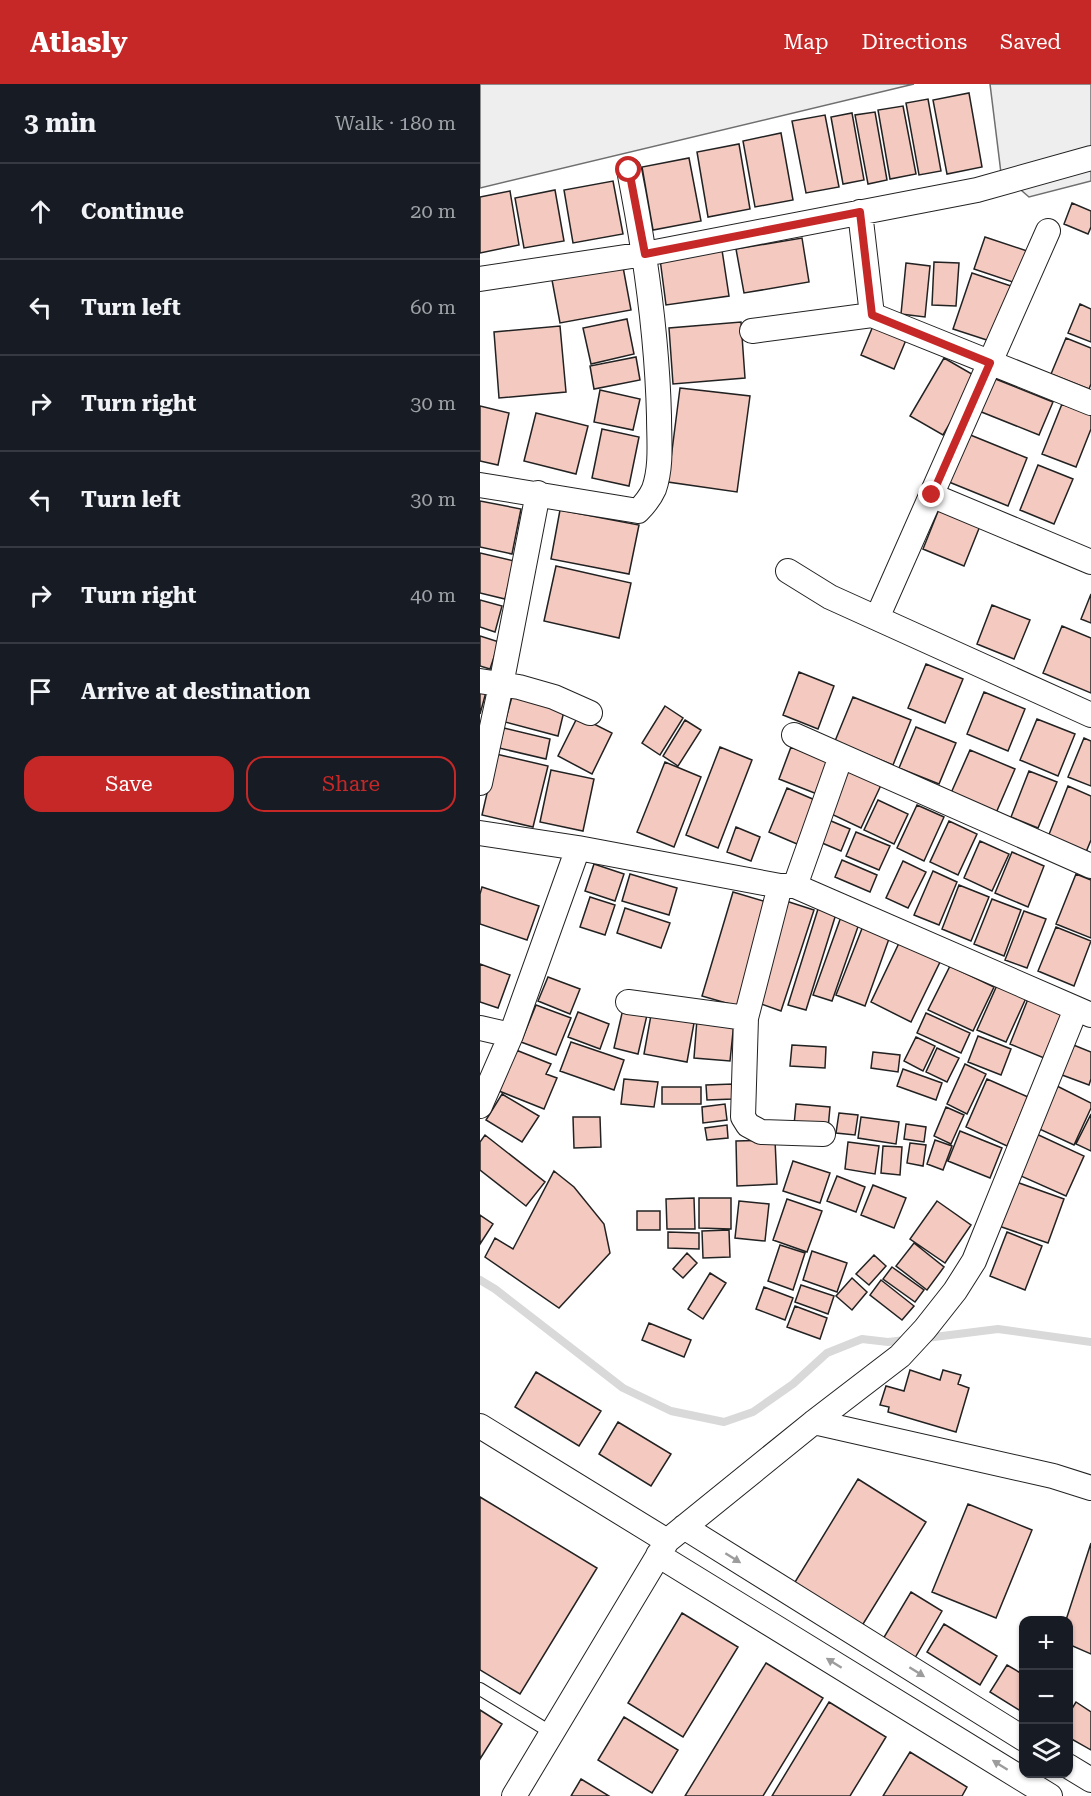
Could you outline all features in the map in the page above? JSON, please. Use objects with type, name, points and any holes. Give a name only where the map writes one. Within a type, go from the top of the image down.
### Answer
[{"type":"street","points":[[480,279],[645,254],[977,190],[1091,158]]},
{"type":"street","points":[[480,485],[638,511],[654,489],[659,465],[658,369],[645,254],[629,170]]},
{"type":"street","points":[[860,212],[872,315]]},
{"type":"street","points":[[877,618],[1048,231]]},
{"type":"street","points":[[752,331],[872,315],[1091,403]]},
{"type":"street","points":[[480,783],[491,683],[538,493]]},
{"type":"street","points":[[932,495],[1091,562]]},
{"type":"street","points":[[788,571],[830,597],[1091,715]]},
{"type":"street","points":[[491,683],[519,687],[554,697],[590,713]]},
{"type":"street","points":[[795,735],[1091,866]]},
{"type":"street","points":[[823,1134],[761,1132],[748,1125],[743,1118],[746,1018],[788,886],[841,756]]},
{"type":"street","points":[[480,833],[578,848],[788,886],[1084,1012],[974,1262],[955,1291],[900,1356],[814,1422],[670,1541],[514,1796]]},
{"type":"street","points":[[480,1106],[511,1035],[578,848]]},
{"type":"street","points":[[628,1002],[746,1018]]},
{"type":"street","points":[[480,1028],[511,1035]]},
{"type":"street","points":[[814,1422],[1053,1476],[1091,1488]]},
{"type":"street","points":[[480,1426],[670,1541],[1019,1736]]},
{"type":"street","points":[[670,1541],[1050,1796]]},
{"type":"street","points":[[1073,1770],[1091,1780]]},
{"type":"lane","points":[[480,1689],[552,1733]]},
{"type":"shaded area","points":[[480,84],[914,84],[480,188]]},
{"type":"shaded area","points":[[990,84],[1091,84],[1091,181],[1029,197],[1001,173]]},
{"type":"building","points":[[969,93],[982,167],[947,174],[933,100]]},
{"type":"building","points":[[928,99],[941,171],[919,175],[906,103]]},
{"type":"building","points":[[903,106],[916,174],[890,179],[878,110]]},
{"type":"building","points":[[875,112],[887,180],[868,184],[855,115]]},
{"type":"building","points":[[852,113],[864,180],[843,184],[831,117]]},
{"type":"building","points":[[825,115],[839,187],[806,193],[792,121]]},
{"type":"building","points":[[781,133],[793,200],[755,207],[743,141]]},
{"type":"building","points":[[739,144],[750,209],[708,217],[697,152]]},
{"type":"building","points":[[689,158],[701,221],[653,230],[642,167]]},
{"type":"building","points":[[613,181],[623,234],[573,243],[564,190]]},
{"type":"building","points":[[555,190],[564,241],[524,248],[515,198]]},
{"type":"building","points":[[510,191],[519,245],[480,253],[480,197]]},
{"type":"building","points":[[1072,203],[1091,211],[1091,227],[1088,234],[1064,224]]},
{"type":"building","points":[[985,237],[1030,252],[1019,284],[974,269]]},
{"type":"building","points":[[802,238],[809,282],[744,293],[736,249]]},
{"type":"building","points":[[722,250],[729,296],[666,305],[660,259]]},
{"type":"building","points":[[934,262],[959,263],[956,306],[932,305]]},
{"type":"building","points":[[906,263],[930,266],[925,317],[901,314]]},
{"type":"building","points":[[623,267],[631,310],[560,323],[552,280]]},
{"type":"building","points":[[972,273],[1014,287],[996,343],[953,329]]},
{"type":"building","points":[[1080,304],[1091,309],[1091,342],[1068,333]]},
{"type":"building","points":[[627,319],[634,354],[591,364],[583,328]]},
{"type":"building","points":[[741,322],[745,378],[673,384],[669,328]]},
{"type":"building","points":[[560,326],[566,392],[499,398],[494,332]]},
{"type":"building","points":[[873,326],[906,340],[894,369],[861,355]]},
{"type":"building","points":[[1066,338],[1091,348],[1089,389],[1051,374]]},
{"type":"building","points":[[636,357],[640,380],[594,389],[590,366]]},
{"type":"building","points":[[944,358],[977,377],[943,435],[910,416]]},
{"type":"building","points":[[993,378],[1053,402],[1039,435],[979,411]]},
{"type":"building","points":[[680,388],[750,396],[737,492],[668,482]]},
{"type":"building","points":[[600,390],[640,399],[633,430],[594,422]]},
{"type":"building","points":[[1062,404],[1091,415],[1091,429],[1076,467],[1042,454]]},
{"type":"building","points":[[480,406],[509,413],[498,465],[480,461]]},
{"type":"building","points":[[536,413],[588,426],[576,474],[524,461]]},
{"type":"building","points":[[602,429],[639,437],[629,486],[592,478]]},
{"type":"building","points":[[968,434],[1027,458],[1008,506],[949,482]]},
{"type":"building","points":[[1038,465],[1073,479],[1054,524],[1020,510]]},
{"type":"building","points":[[480,501],[521,509],[512,554],[480,547]]},
{"type":"building","points":[[939,509],[980,526],[964,566],[923,549]]},
{"type":"building","points":[[560,510],[639,525],[629,574],[551,559]]},
{"type":"building","points":[[480,553],[514,561],[505,599],[480,593]]},
{"type":"building","points":[[556,566],[631,583],[619,638],[544,621]]},
{"type":"building","points":[[1091,594],[1091,623],[1081,619]]},
{"type":"building","points":[[480,600],[502,606],[495,632],[480,627]]},
{"type":"building","points":[[992,605],[1030,620],[1014,659],[977,644]]},
{"type":"building","points":[[1062,626],[1091,638],[1091,693],[1043,673]]},
{"type":"building","points":[[480,636],[499,642],[490,669],[480,666]]},
{"type":"building","points":[[926,664],[963,679],[945,723],[908,708]]},
{"type":"building","points":[[799,672],[834,686],[818,729],[783,715]]},
{"type":"building","points":[[480,691],[486,692],[480,714]]},
{"type":"building","points":[[984,692],[1025,709],[1008,751],[967,734]]},
{"type":"building","points":[[513,693],[565,707],[558,736],[505,722]]},
{"type":"building","points":[[853,697],[911,720],[893,765],[835,741]]},
{"type":"building","points":[[665,706],[683,718],[660,755],[642,743]]},
{"type":"building","points":[[578,716],[612,733],[592,774],[558,756]]},
{"type":"building","points":[[1037,719],[1075,734],[1058,776],[1020,760]]},
{"type":"building","points":[[685,720],[701,730],[678,766],[663,756]]},
{"type":"building","points":[[916,727],[956,743],[939,784],[899,768]]},
{"type":"building","points":[[504,728],[550,739],[546,759],[499,748]]},
{"type":"building","points":[[1084,738],[1091,741],[1091,786],[1068,777]]},
{"type":"building","points":[[720,747],[752,760],[718,848],[686,835]]},
{"type":"building","points":[[791,747],[829,762],[817,794],[779,779]]},
{"type":"building","points":[[970,750],[1015,769],[996,813],[951,793]]},
{"type":"building","points":[[496,754],[548,766],[533,827],[482,815]]},
{"type":"building","points":[[665,762],[701,777],[674,847],[637,832]]},
{"type":"building","points":[[848,768],[882,783],[861,828],[827,812]]},
{"type":"building","points":[[551,770],[594,779],[583,831],[540,822]]},
{"type":"building","points":[[1029,771],[1057,782],[1038,828],[1011,817]]},
{"type":"building","points":[[1068,786],[1091,796],[1091,840],[1086,852],[1048,837]]},
{"type":"building","points":[[787,788],[815,800],[797,844],[769,832]]},
{"type":"building","points":[[878,800],[908,814],[894,844],[864,830]]},
{"type":"building","points":[[917,805],[944,817],[924,861],[897,848]]},
{"type":"building","points":[[824,818],[850,829],[841,851],[815,840]]},
{"type":"building","points":[[949,821],[977,834],[958,875],[930,862]]},
{"type":"building","points":[[736,827],[760,837],[751,861],[727,852]]},
{"type":"building","points":[[856,832],[890,846],[879,870],[846,856]]},
{"type":"building","points":[[980,841],[1009,854],[992,891],[964,878]]},
{"type":"building","points":[[1012,852],[1044,866],[1028,907],[995,893]]},
{"type":"building","points":[[842,860],[877,875],[870,892],[835,877]]},
{"type":"building","points":[[903,861],[926,872],[908,908],[886,898]]},
{"type":"building","points":[[594,864],[624,874],[615,901],[585,891]]},
{"type":"building","points":[[933,871],[957,882],[939,925],[914,915]]},
{"type":"building","points":[[630,874],[677,888],[669,915],[622,901]]},
{"type":"building","points":[[1076,874],[1091,880],[1091,938],[1056,924]]},
{"type":"building","points":[[959,885],[989,897],[971,941],[942,929]]},
{"type":"building","points":[[482,887],[539,906],[527,940],[480,924]]},
{"type":"building","points":[[733,892],[770,903],[740,1007],[702,996]]},
{"type":"building","points":[[590,897],[615,905],[605,935],[580,927]]},
{"type":"building","points":[[992,899],[1021,910],[1004,956],[974,944]]},
{"type":"building","points":[[786,901],[814,910],[781,1011],[753,1001]]},
{"type":"building","points":[[625,908],[670,923],[661,948],[617,933]]},
{"type":"building","points":[[818,909],[836,914],[806,1010],[788,1005]]},
{"type":"building","points":[[1024,911],[1046,919],[1027,968],[1005,960]]},
{"type":"building","points":[[842,914],[860,921],[832,1001],[813,995]]},
{"type":"building","points":[[863,926],[890,936],[865,1006],[836,995]]},
{"type":"building","points":[[1056,927],[1091,941],[1074,986],[1038,971]]},
{"type":"building","points":[[900,941],[940,962],[911,1022],[871,1002]]},
{"type":"building","points":[[480,964],[510,975],[498,1008],[480,1002]]},
{"type":"building","points":[[950,966],[994,987],[973,1031],[928,1010]]},
{"type":"building","points":[[548,977],[580,989],[570,1014],[538,1001]]},
{"type":"building","points":[[998,983],[1027,996],[1006,1042],[977,1030]]},
{"type":"building","points":[[1028,999],[1068,1015],[1049,1060],[1010,1044]]},
{"type":"building","points":[[536,1005],[571,1018],[556,1055],[521,1042]]},
{"type":"building","points":[[623,1009],[647,1015],[638,1054],[614,1048]]},
{"type":"building","points":[[578,1012],[609,1024],[600,1049],[568,1037]]},
{"type":"building","points":[[926,1013],[970,1033],[961,1053],[917,1033]]},
{"type":"building","points":[[651,1015],[694,1023],[687,1062],[644,1054]]},
{"type":"building","points":[[697,1019],[734,1022],[730,1061],[694,1058]]},
{"type":"building","points":[[978,1036],[1011,1049],[1001,1075],[968,1062]]},
{"type":"building","points":[[916,1037],[935,1046],[923,1071],[904,1061]]},
{"type":"building","points":[[571,1042],[624,1060],[614,1090],[560,1071]]},
{"type":"building","points":[[1066,1042],[1091,1052],[1089,1085],[1054,1072]]},
{"type":"building","points":[[792,1045],[826,1047],[825,1068],[790,1066]]},
{"type":"building","points":[[937,1048],[959,1058],[947,1082],[926,1072]]},
{"type":"building","points":[[516,1050],[551,1064],[546,1074],[557,1078],[544,1109],[499,1091]]},
{"type":"building","points":[[873,1052],[900,1055],[898,1072],[871,1068]]},
{"type":"building","points":[[965,1064],[986,1074],[967,1114],[947,1104]]},
{"type":"building","points":[[903,1069],[942,1083],[936,1100],[897,1086]]},
{"type":"building","points":[[624,1079],[658,1082],[654,1107],[621,1104]]},
{"type":"building","points":[[987,1079],[1028,1097],[1007,1146],[966,1127]]},
{"type":"building","points":[[733,1084],[733,1099],[707,1100],[706,1085]]},
{"type":"building","points":[[1055,1085],[1091,1103],[1091,1108],[1074,1145],[1035,1127]]},
{"type":"building","points":[[662,1087],[701,1087],[701,1104],[662,1104]]},
{"type":"building","points":[[502,1094],[539,1116],[522,1142],[486,1120]]},
{"type":"building","points":[[725,1104],[727,1120],[703,1123],[702,1107]]},
{"type":"building","points":[[796,1104],[830,1107],[828,1129],[794,1125]]},
{"type":"building","points":[[946,1107],[964,1115],[951,1144],[934,1136]]},
{"type":"building","points":[[839,1113],[858,1115],[855,1135],[836,1133]]},
{"type":"building","points":[[1091,1114],[1091,1151],[1076,1144]]},
{"type":"building","points":[[573,1117],[600,1117],[601,1147],[574,1148]]},
{"type":"building","points":[[861,1117],[899,1122],[896,1144],[858,1138]]},
{"type":"building","points":[[906,1124],[926,1127],[924,1142],[904,1139]]},
{"type":"building","points":[[727,1125],[728,1138],[707,1140],[705,1128]]},
{"type":"building","points":[[960,1131],[1002,1148],[990,1178],[948,1161]]},
{"type":"building","points":[[1030,1131],[1084,1156],[1066,1196],[1012,1172]]},
{"type":"building","points":[[485,1135],[545,1182],[526,1206],[480,1170],[480,1142]]},
{"type":"building","points":[[775,1140],[777,1184],[737,1186],[736,1141]]},
{"type":"building","points":[[935,1140],[952,1146],[943,1170],[927,1164]]},
{"type":"building","points":[[848,1142],[879,1146],[875,1174],[845,1169]]},
{"type":"building","points":[[910,1143],[926,1145],[923,1166],[907,1163]]},
{"type":"building","points":[[883,1146],[902,1147],[900,1175],[881,1173]]},
{"type":"building","points":[[793,1161],[830,1173],[820,1203],[783,1191]]},
{"type":"building","points":[[554,1171],[574,1187],[604,1224],[610,1253],[559,1308],[485,1257],[495,1238],[513,1249]]},
{"type":"building","points":[[837,1176],[865,1187],[856,1212],[827,1201]]},
{"type":"building","points":[[1008,1179],[1064,1199],[1048,1243],[993,1224]]},
{"type":"building","points":[[873,1185],[906,1198],[894,1228],[861,1215]]},
{"type":"building","points":[[694,1198],[695,1229],[667,1229],[666,1199]]},
{"type":"building","points":[[699,1198],[731,1198],[731,1229],[699,1228]]},
{"type":"building","points":[[787,1199],[822,1211],[807,1252],[773,1240]]},
{"type":"building","points":[[739,1201],[769,1204],[765,1241],[735,1238]]},
{"type":"building","points":[[937,1201],[971,1225],[945,1263],[910,1239]]},
{"type":"building","points":[[637,1211],[660,1211],[660,1230],[637,1230]]},
{"type":"building","points":[[480,1215],[493,1224],[480,1244]]},
{"type":"building","points":[[729,1230],[730,1257],[703,1258],[702,1231]]},
{"type":"building","points":[[668,1232],[699,1233],[699,1249],[668,1248]]},
{"type":"building","points":[[1007,1232],[1042,1246],[1025,1290],[990,1276]]},
{"type":"building","points":[[914,1243],[944,1267],[927,1290],[896,1266]]},
{"type":"building","points":[[780,1245],[805,1253],[793,1290],[768,1281]]},
{"type":"building","points":[[812,1251],[847,1263],[837,1292],[803,1280]]},
{"type":"building","points":[[687,1253],[697,1263],[683,1278],[673,1269]]},
{"type":"building","points":[[874,1255],[886,1266],[869,1285],[856,1274]]},
{"type":"building","points":[[892,1267],[924,1290],[915,1302],[883,1279]]},
{"type":"building","points":[[710,1273],[726,1283],[703,1319],[688,1309]]},
{"type":"building","points":[[852,1278],[867,1292],[852,1310],[836,1296]]},
{"type":"building","points":[[881,1280],[914,1306],[902,1320],[870,1295]]},
{"type":"building","points":[[801,1285],[834,1296],[828,1314],[795,1302]]},
{"type":"building","points":[[764,1287],[793,1298],[785,1320],[756,1309]]},
{"type":"building","points":[[795,1306],[827,1318],[820,1339],[787,1327]]},
{"type":"building","points":[[649,1323],[691,1340],[684,1357],[642,1340]]},
{"type":"building","points":[[910,1370],[940,1380],[943,1370],[961,1375],[958,1384],[969,1388],[956,1432],[888,1412],[889,1407],[880,1405],[886,1386],[904,1391]]},
{"type":"building","points":[[536,1372],[601,1411],[579,1446],[515,1407]]},
{"type":"building","points":[[618,1422],[671,1454],[651,1486],[599,1454]]},
{"type":"building","points":[[858,1479],[926,1522],[860,1629],[792,1587]]},
{"type":"building","points":[[480,1497],[597,1568],[520,1694],[480,1670]]},
{"type":"building","points":[[968,1504],[1032,1530],[996,1618],[932,1592]]},
{"type":"building","points":[[1091,1543],[1091,1654],[1073,1646],[1073,1616],[1067,1616]]},
{"type":"building","points":[[911,1592],[942,1611],[912,1663],[880,1644]]},
{"type":"building","points":[[682,1613],[738,1647],[683,1737],[628,1703]]},
{"type":"building","points":[[944,1624],[997,1656],[980,1685],[927,1652]]},
{"type":"building","points":[[766,1663],[823,1698],[763,1796],[685,1796]]},
{"type":"building","points":[[1007,1665],[1019,1672],[1019,1710],[990,1692]]},
{"type":"building","points":[[829,1702],[886,1737],[850,1796],[772,1796]]},
{"type":"building","points":[[1076,1702],[1091,1712],[1091,1750],[1073,1740],[1073,1707]]},
{"type":"building","points":[[480,1710],[502,1724],[480,1759]]},
{"type":"building","points":[[624,1717],[678,1750],[652,1793],[598,1760]]},
{"type":"building","points":[[910,1752],[967,1787],[962,1796],[883,1796]]},
{"type":"building","points":[[581,1779],[609,1796],[571,1796]]},
{"type":"waterway","points":[[480,1280],[495,1289],[623,1388],[671,1411],[724,1422],[753,1412],[793,1384],[827,1353],[862,1339],[888,1342],[905,1340]]},
{"type":"waterway","points":[[926,1338],[998,1329],[1091,1342]]},
{"type":"route","points":[[629,170],[645,254],[860,212],[872,315],[990,363],[932,495]]}]
